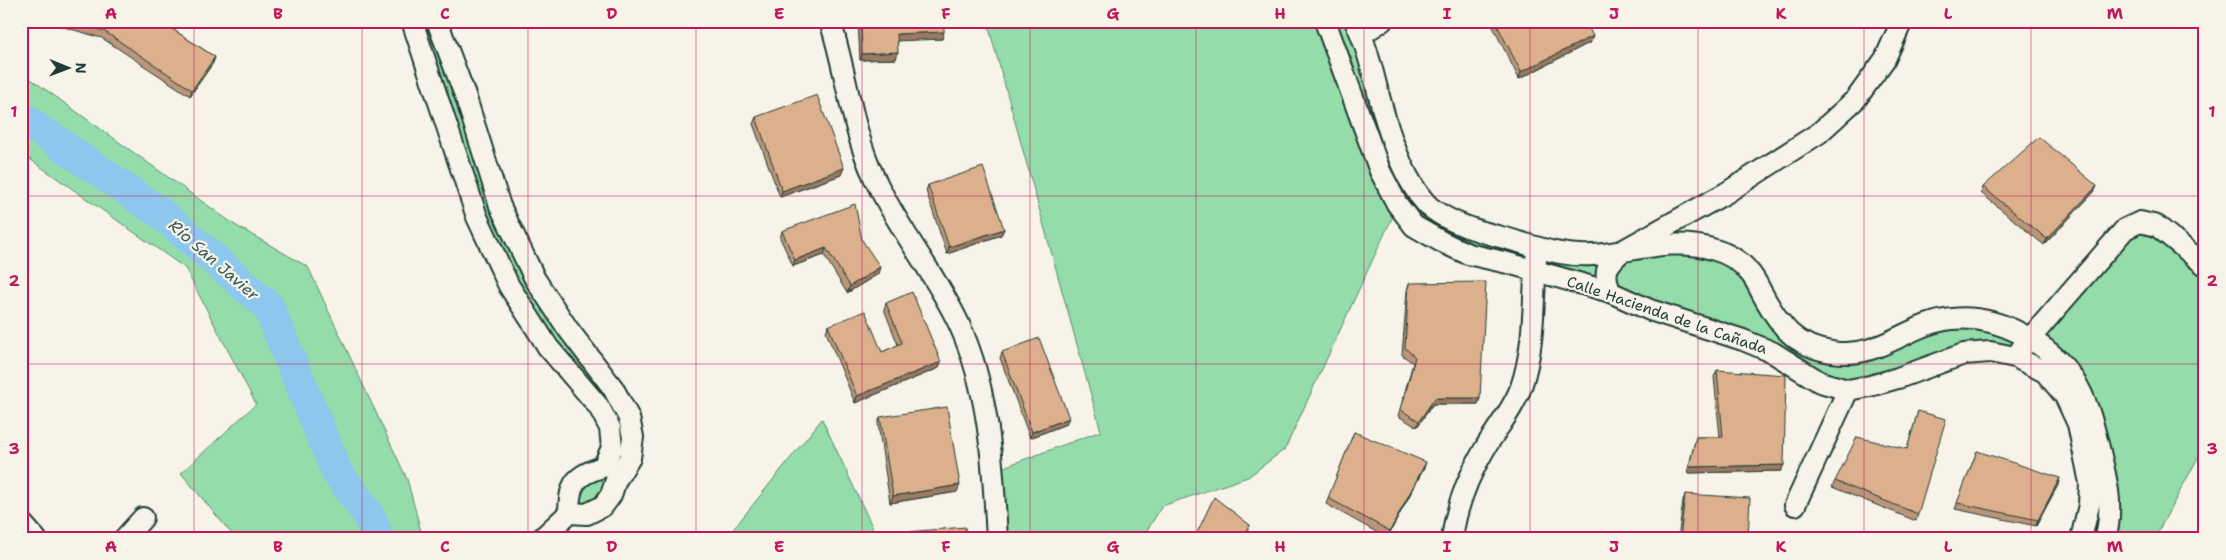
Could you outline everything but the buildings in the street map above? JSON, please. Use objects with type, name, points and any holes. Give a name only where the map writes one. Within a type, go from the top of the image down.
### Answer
[{"type":"street","points":[[412,21],[477,217],[509,286],[548,347],[599,407],[610,428],[612,448],[611,495],[603,506],[587,514],[569,513]]},
{"type":"street","points":[[437,21],[465,95],[500,206],[535,279],[568,329],[613,388],[629,418],[633,438],[630,458],[610,474],[587,472],[576,480],[570,494],[569,513],[541,539]]},
{"type":"street","points":[[830,21],[858,135],[873,176],[891,210],[943,294],[959,326],[972,361],[984,406],[992,461],[997,539]]},
{"type":"street","name":"Calle Hacienda de la Cañada","points":[[1325,21],[1380,171],[1398,204],[1414,226],[1468,254],[1610,292],[1650,310],[1743,340],[1772,352],[1820,382],[1848,390],[1898,378],[1964,354],[1990,352],[2015,357],[2045,372],[2065,396],[2078,424],[2090,483],[2090,505],[2081,539]]},
{"type":"street","points":[[1336,51],[1339,36],[1343,33],[1382,21]]},
{"type":"street","name":"Calle Hacienda de la Cañada","points":[[1622,251],[1726,193],[1819,133],[1856,99],[1885,59],[1902,21]]},
{"type":"street","name":"Calle Hacienda de la Cañada","points":[[1358,28],[1400,162],[1415,191],[1428,206],[1451,221],[1476,231],[1563,255],[1592,255],[1672,244],[1691,244],[1731,255],[1749,272],[1770,309],[1786,330],[1807,347],[1834,353],[1862,353],[1885,345],[1922,327],[1950,319],[1974,319],[2000,323],[2028,339]]},
{"type":"street","points":[[2015,357],[2028,339],[2125,229],[2140,222],[2157,226],[2205,265]]},
{"type":"street","points":[[1452,539],[1454,518],[1467,483],[1484,449],[1506,417],[1521,388],[1529,354],[1537,249]]},
{"type":"street","points":[[1610,292],[1605,278],[1608,264],[1622,251]]},
{"type":"street","points":[[2028,339],[2054,356],[2074,380],[2090,414],[2107,481],[2110,508],[2105,539]]},
{"type":"street","points":[[1795,505],[1848,390]]},
{"type":"street","points":[[124,539],[142,518]]},
{"type":"street","points":[[21,522],[36,539]]},
{"type":"green space","points":[[412,21],[437,21],[500,206],[613,388],[630,458],[587,514],[569,494],[603,467],[610,428],[509,286]]},
{"type":"green space","points":[[987,21],[1355,21],[1386,120],[1428,206],[1515,241],[1622,251],[1731,255],[1771,309],[1834,353],[1950,319],[2028,339],[2140,222],[2205,265],[2205,445],[2154,539],[2081,539],[2086,525],[2078,424],[2045,372],[1990,352],[1848,390],[1772,352],[1468,254],[1398,205],[1285,449],[1248,477],[1162,506],[1142,539],[997,539],[993,471],[1101,431]]},
{"type":"green space","points":[[21,72],[235,225],[308,267],[407,479],[423,539],[343,539],[342,536],[339,539],[236,539],[181,473],[256,404],[185,268],[21,153]]},
{"type":"green space","points":[[822,419],[878,539],[725,539],[735,527]]},
{"type":"waterway","name":"Río San Javier","points":[[21,117],[163,215],[268,306],[337,472],[368,514],[379,539]]}]
